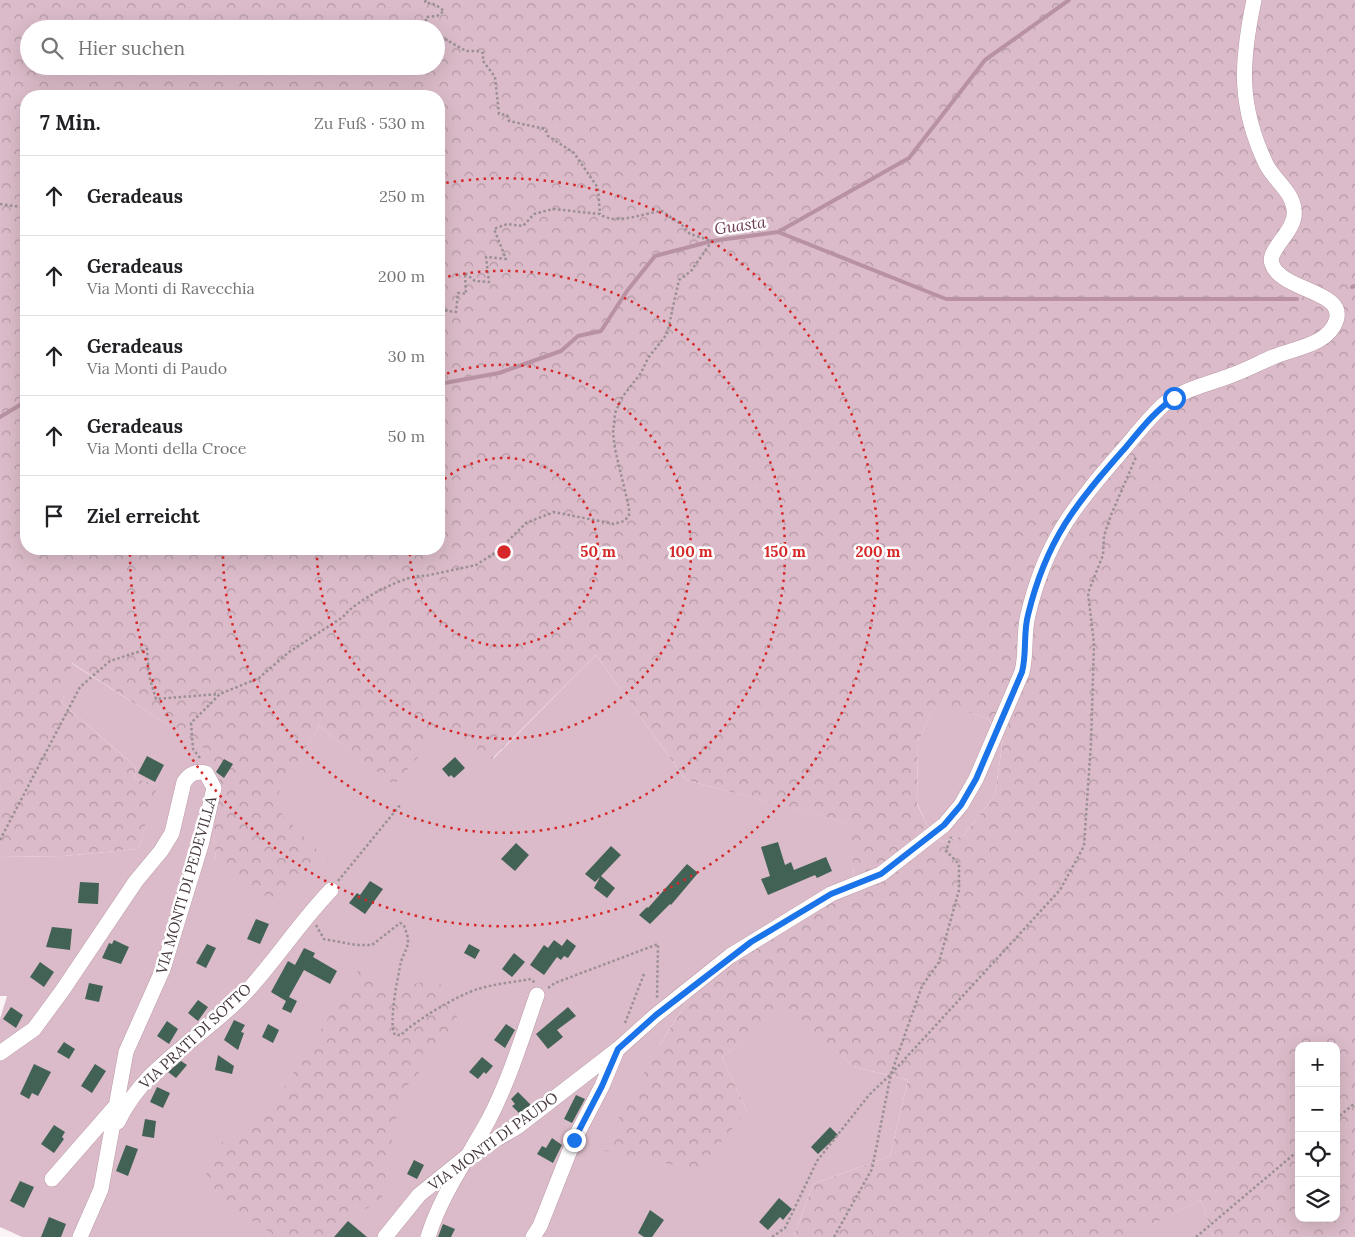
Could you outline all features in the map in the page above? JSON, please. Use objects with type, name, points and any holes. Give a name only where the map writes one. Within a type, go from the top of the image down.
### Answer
[{"type":"street","name":"VIA MONTI DI PAUDO","points":[[385,1237],[419,1195],[466,1157],[517,1127],[618,1049],[656,1015],[751,942],[831,894],[881,874],[893,867],[944,825],[961,805],[976,779],[1022,672],[1025,661],[1027,617],[1047,554],[1082,496],[1154,414],[1174,398],[1274,356],[1309,345],[1325,335],[1336,320],[1338,314],[1334,303],[1325,296],[1295,286],[1275,269],[1271,261],[1272,254],[1290,231],[1295,212],[1290,197],[1264,161],[1244,96],[1243,60],[1254,0]]},
{"type":"street","name":"VIA MONTI DI PEDEVILLA","points":[[0,1053],[34,1029],[62,991],[136,881],[161,851],[172,833],[184,782],[189,775],[197,771],[206,773],[212,780],[214,788],[211,807],[163,969],[126,1052],[109,1142]]},
{"type":"street","name":"VIA PRATI DI SOTTO","points":[[109,1142],[126,1103],[138,1089],[156,1070],[215,1021],[248,990],[309,913],[331,890]]},
{"type":"street","points":[[428,1237],[440,1205],[462,1168],[507,1080],[537,996]]},
{"type":"street","points":[[532,1237],[540,1226],[574,1140],[602,1086],[618,1049]]},
{"type":"street","points":[[52,1179],[115,1107]]},
{"type":"street","points":[[80,1237],[101,1189],[109,1142]]},
{"type":"path","points":[[426,0],[425,2],[436,5],[444,11],[436,16],[426,17],[426,20]]},
{"type":"path","points":[[445,39],[466,51],[484,53],[483,61],[495,77],[499,114],[507,114],[510,121],[544,129],[548,136],[574,153],[598,188],[600,214]]},
{"type":"path","points":[[0,204],[20,207]]},
{"type":"path","points":[[0,840],[80,688],[110,661],[147,649],[148,676],[156,699],[220,694],[259,678],[289,652],[343,617],[348,609],[387,588],[393,582],[418,575],[425,576],[476,566],[499,550],[526,523],[539,517],[554,512],[614,524],[624,521],[629,516],[626,489],[615,450],[613,432],[616,413],[623,396],[641,374],[648,358],[667,334],[679,280],[692,271],[712,241],[690,234],[682,225],[662,211],[617,220],[606,219],[600,214],[553,209],[534,214],[523,226],[507,224],[494,229],[506,259],[486,258],[489,282],[475,281],[465,273],[466,294],[458,293],[456,312],[445,311]]},
{"type":"path","points":[[777,1237],[785,1228],[817,1161],[869,1095],[892,1074],[1060,890],[1084,846],[1094,643],[1088,593],[1103,554],[1104,536],[1111,515],[1139,451]]},
{"type":"path","points":[[197,771],[202,762],[193,749],[191,723],[220,694]]},
{"type":"path","points":[[331,890],[401,804]]},
{"type":"path","points":[[834,1237],[872,1169],[892,1074],[922,986],[939,962],[959,890],[959,864],[946,851],[952,833]]},
{"type":"path","points":[[309,913],[324,939],[356,945],[372,945],[400,923],[404,925],[408,939],[406,951],[401,961],[393,1010],[393,1032],[395,1035],[402,1035],[411,1025],[464,994],[479,989],[531,979],[535,981],[537,996],[554,983],[658,944],[656,1015]]},
{"type":"path","points":[[625,1026],[644,974]]},
{"type":"path","points":[[1340,1115],[1355,1103]]},
{"type":"path","points":[[1196,1237],[1295,1153]]},
{"type":"path","points":[[772,1237],[785,1228]]},
{"type":"green space","points":[[0,0],[1355,0],[1355,1237],[1213,1237],[1201,1200],[1126,1237],[794,1237],[813,1184],[890,1156],[908,1080],[854,1067],[782,1004],[722,1058],[747,1111],[698,1170],[601,1150],[659,1046],[711,964],[854,875],[848,823],[686,780],[596,655],[492,759],[444,727],[394,785],[319,726],[272,804],[328,861],[274,902],[216,861],[208,751],[72,663],[62,703],[136,767],[134,778],[158,785],[138,849],[64,856],[0,857]],"holes":[[[937,701],[988,719],[1003,739],[995,795],[964,835],[942,842],[927,825],[917,804],[918,742]]]},
{"type":"green space","points":[[596,655],[686,780],[849,823],[854,875],[711,964],[659,1046],[747,1111],[722,1058],[782,1003],[854,1067],[908,1080],[890,1156],[813,1184],[794,1237],[22,1237],[0,1227],[0,1019],[7,996],[0,996],[0,857],[64,856],[138,849],[157,785],[134,778],[136,767],[62,703],[71,663],[209,751],[216,861],[271,804],[319,726],[394,784],[444,726],[493,759]]},
{"type":"green space","points":[[937,700],[988,719],[1003,739],[995,795],[964,835],[942,842],[927,825],[917,803],[918,742]]},
{"type":"green space","points":[[360,967],[387,991],[437,978],[461,1024],[401,1093],[381,1201],[346,1219],[330,1237],[277,1237],[201,1188],[217,1146],[271,1109]]},
{"type":"green space","points":[[1201,1200],[1213,1237],[1126,1237],[1126,1236]]},
{"type":"building","points":[[147,756],[164,765],[155,782],[138,773]]},
{"type":"building","points":[[455,757],[465,768],[454,778],[451,775],[449,777],[442,769]]},
{"type":"building","points":[[224,759],[233,764],[224,778],[216,772]]},
{"type":"building","points":[[778,842],[785,865],[791,862],[794,870],[826,857],[832,871],[817,878],[815,875],[768,895],[761,879],[770,876],[761,847]]},
{"type":"building","points":[[516,843],[529,855],[515,871],[501,859]]},
{"type":"building","points":[[611,846],[621,855],[601,876],[615,888],[607,898],[594,888],[600,877],[595,882],[585,874]]},
{"type":"building","points":[[687,864],[698,873],[671,905],[650,924],[639,915],[648,908]]},
{"type":"building","points":[[370,881],[383,889],[365,914],[349,903],[357,893],[360,895]]},
{"type":"building","points":[[80,882],[99,883],[98,904],[78,903]]},
{"type":"building","points":[[256,919],[269,924],[260,944],[247,939]]},
{"type":"building","points":[[52,927],[72,929],[70,950],[46,947]]},
{"type":"building","points":[[567,939],[576,946],[568,958],[564,956],[561,960],[557,957],[544,975],[530,965],[544,945],[548,948],[554,940],[562,946]]},
{"type":"building","points":[[114,940],[129,947],[121,964],[102,958],[109,943],[112,944]]},
{"type":"building","points":[[207,944],[216,948],[206,968],[196,963]]},
{"type":"building","points":[[469,944],[480,950],[475,959],[464,953]]},
{"type":"building","points":[[304,948],[315,953],[313,957],[337,971],[330,984],[304,970],[289,997],[297,1001],[291,1013],[282,1009],[286,1001],[271,992],[288,961],[295,965]]},
{"type":"building","points":[[514,953],[525,962],[512,977],[502,969]]},
{"type":"building","points":[[40,962],[54,972],[44,987],[30,977]]},
{"type":"building","points":[[89,983],[103,986],[99,1002],[85,999]]},
{"type":"building","points":[[198,1000],[208,1007],[198,1021],[188,1013]]},
{"type":"building","points":[[11,1007],[23,1015],[16,1028],[3,1019]]},
{"type":"building","points":[[568,1007],[576,1016],[557,1030],[563,1037],[548,1049],[536,1034]]},
{"type":"building","points":[[234,1020],[245,1025],[241,1032],[244,1033],[238,1050],[224,1040]]},
{"type":"building","points":[[167,1021],[178,1029],[169,1044],[157,1036]]},
{"type":"building","points":[[268,1024],[279,1030],[273,1043],[262,1037]]},
{"type":"building","points":[[506,1024],[515,1030],[505,1048],[494,1040]]},
{"type":"building","points":[[64,1042],[75,1049],[69,1059],[57,1052]]},
{"type":"building","points":[[218,1055],[234,1066],[232,1074],[215,1070]]},
{"type":"building","points":[[482,1057],[493,1066],[478,1079],[469,1072]]},
{"type":"building","points":[[181,1061],[187,1065],[176,1078],[168,1072]]},
{"type":"building","points":[[34,1064],[51,1072],[38,1096],[32,1093],[29,1099],[20,1094]]},
{"type":"building","points":[[95,1064],[106,1071],[92,1093],[81,1086]]},
{"type":"building","points":[[157,1087],[170,1093],[163,1108],[150,1102]]},
{"type":"building","points":[[518,1092],[531,1105],[519,1113],[512,1106],[515,1104],[511,1099]]},
{"type":"building","points":[[576,1095],[585,1099],[572,1123],[564,1119]]},
{"type":"building","points":[[145,1119],[156,1121],[154,1138],[142,1136]]},
{"type":"building","points":[[54,1125],[65,1132],[62,1137],[64,1139],[54,1153],[41,1144]]},
{"type":"building","points":[[830,1127],[838,1135],[818,1154],[811,1147]]},
{"type":"building","points":[[552,1138],[562,1145],[553,1163],[537,1154],[542,1146],[546,1148]]},
{"type":"building","points":[[126,1145],[138,1149],[128,1176],[116,1171]]},
{"type":"building","points":[[414,1160],[424,1165],[417,1179],[407,1174]]},
{"type":"building","points":[[20,1181],[34,1187],[24,1208],[10,1201]]},
{"type":"building","points":[[779,1198],[792,1209],[783,1220],[780,1217],[768,1230],[759,1222]]},
{"type":"building","points":[[650,1210],[664,1220],[652,1237],[644,1237],[638,1233]]},
{"type":"building","points":[[49,1217],[66,1224],[61,1237],[41,1237]]},
{"type":"building","points":[[348,1221],[367,1237],[334,1237]]},
{"type":"building","points":[[443,1224],[455,1229],[451,1237],[438,1237]]},
{"type":"waterway","name":"Guasta","points":[[445,383],[499,373],[561,351],[578,336],[601,331],[627,291],[655,256],[712,241],[778,232],[909,158],[985,60],[1069,0]]},
{"type":"waterway","points":[[778,232],[946,299],[1297,299]]},
{"type":"waterway","name":"Guasta","points":[[0,417],[20,405]]},
{"type":"route","points":[[574,1140],[602,1086],[618,1049],[656,1015],[730,956],[751,942],[831,894],[881,874],[893,867],[926,841],[953,816],[976,779],[1022,672],[1025,661],[1027,617],[1053,541],[1082,496],[1154,414],[1174,398]]}]
